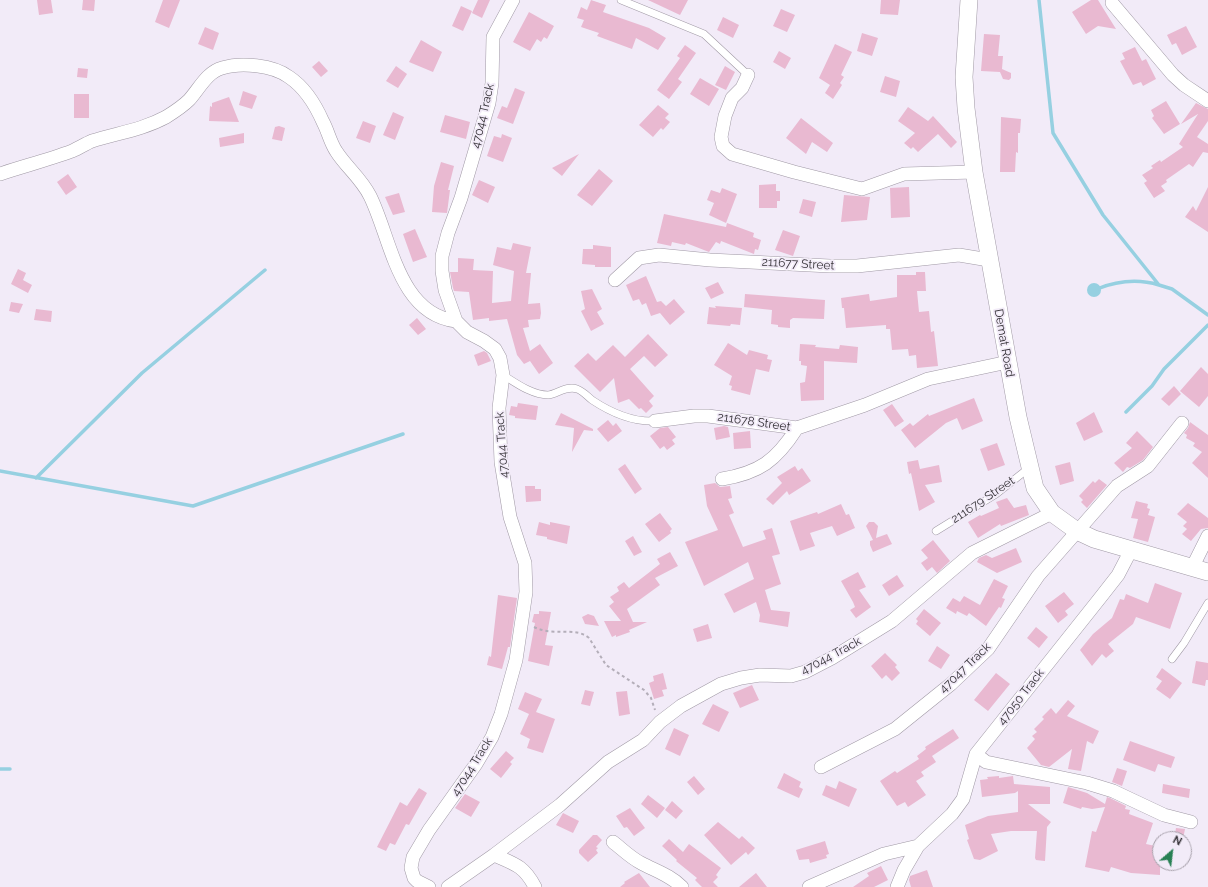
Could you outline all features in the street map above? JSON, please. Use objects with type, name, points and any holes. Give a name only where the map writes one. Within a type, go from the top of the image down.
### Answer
[{"type":"street","name":"47044 Track","points":[[429,887],[412,884],[411,868],[413,858],[429,830],[476,764],[492,737],[501,714],[516,660],[526,592],[525,563],[510,517],[502,462],[499,408],[503,375],[500,358],[495,349],[467,332],[456,321],[445,290],[442,256],[489,103],[492,83],[493,37],[513,0]]},
{"type":"street","name":"Demat Road","points":[[969,0],[964,76],[974,172],[1008,362],[1029,468],[1035,488],[1052,513],[1077,531],[1094,539],[1200,570]]},
{"type":"street","points":[[1112,3],[1172,75],[1208,101]]},
{"type":"street","points":[[0,174],[72,151],[92,141],[149,126],[168,116],[188,101],[217,70],[234,65],[275,70],[290,77],[310,99],[323,121],[336,151],[366,190],[400,276],[411,293],[426,308],[436,315],[447,320],[456,321]]},
{"type":"street","points":[[748,75],[742,88],[732,98],[725,116],[721,137],[723,146],[732,154],[794,172],[862,189],[904,174],[974,172]]},
{"type":"street","name":"211677 Street","points":[[615,280],[639,258],[659,255],[710,260],[830,266],[870,265],[959,254],[989,260]]},
{"type":"street","name":"211678 Street","points":[[655,421],[694,416],[708,416],[797,428],[865,406],[928,380],[1008,362]]},
{"type":"street","name":"47047 Track","points":[[821,767],[895,729],[951,684],[988,649],[1038,576],[1117,486],[1144,469],[1152,462],[1182,423]]},
{"type":"street","points":[[722,479],[740,476],[769,463],[778,454],[797,428]]},
{"type":"street","name":"47044 Track","points":[[448,887],[494,856],[560,805],[608,762],[643,740],[660,722],[681,706],[721,684],[741,678],[760,675],[791,676],[805,672],[832,658],[892,621],[972,553],[1052,513]]},
{"type":"street","points":[[1200,570],[1208,536]]},
{"type":"street","name":"47050 Track","points":[[918,846],[952,814],[963,799],[976,754],[1100,598],[1118,574],[1131,550]]},
{"type":"street","points":[[976,754],[986,762],[1080,782],[1114,791],[1164,815],[1191,822]]},
{"type":"street","points":[[613,842],[640,863],[658,870],[676,880],[682,887]]},
{"type":"street","points":[[809,887],[884,854],[918,846]]},
{"type":"street","points":[[897,887],[904,870],[918,846]]},
{"type":"street","points":[[494,856],[521,867],[528,873],[535,887]]},
{"type":"lane","points":[[621,0],[704,34],[748,75]]},
{"type":"lane","name":"211678 Street","points":[[503,375],[531,391],[540,394],[549,395],[566,389],[577,389],[593,400],[633,420],[642,422],[655,421]]},
{"type":"lane","name":"211679 Street","points":[[936,531],[996,494],[1029,468]]},
{"type":"lane","points":[[1172,659],[1184,643],[1208,603]]},
{"type":"path","points":[[523,620],[541,631],[551,633],[577,632],[586,635],[606,665],[648,693],[660,722]]},
{"type":"water","points":[[1094,283],[1099,285],[1101,290],[1099,295],[1094,297],[1089,295],[1087,290],[1089,285]]},
{"type":"building","points":[[37,0],[51,0],[53,13],[39,15]]},
{"type":"building","points":[[83,0],[95,0],[94,11],[82,10]]},
{"type":"building","points":[[163,0],[180,0],[169,28],[155,22]]},
{"type":"building","points":[[478,0],[490,0],[482,18],[472,13]]},
{"type":"building","points":[[591,0],[606,5],[603,12],[649,28],[666,38],[658,50],[636,38],[632,49],[597,36],[599,33],[581,27],[584,20],[577,18],[581,7],[587,10]]},
{"type":"building","points":[[648,0],[688,0],[680,15]]},
{"type":"building","points":[[881,0],[900,0],[898,15],[880,14]]},
{"type":"building","points":[[1091,0],[1098,0],[1116,29],[1098,26],[1086,34],[1072,12]]},
{"type":"building","points":[[461,6],[472,11],[463,31],[452,26]]},
{"type":"building","points":[[781,9],[795,15],[787,32],[773,26]]},
{"type":"building","points":[[529,12],[554,26],[547,39],[544,37],[541,42],[537,39],[530,51],[513,42]]},
{"type":"building","points":[[723,17],[739,25],[733,38],[717,30]]},
{"type":"building","points":[[1186,26],[1197,47],[1182,55],[1176,43],[1172,45],[1167,35]]},
{"type":"building","points":[[205,27],[219,33],[213,50],[198,44]]},
{"type":"building","points":[[862,33],[878,38],[872,56],[857,51]]},
{"type":"building","points":[[984,34],[1000,35],[998,56],[1003,56],[1002,69],[1011,73],[1011,78],[1009,80],[1003,79],[1000,72],[981,71]]},
{"type":"building","points":[[421,40],[442,52],[433,72],[409,62]]},
{"type":"building","points":[[835,44],[852,52],[841,75],[844,77],[840,83],[842,85],[833,99],[825,93],[830,85],[819,78]]},
{"type":"building","points":[[685,45],[696,53],[678,79],[682,82],[669,99],[657,90],[680,58],[677,56]]},
{"type":"building","points":[[1135,47],[1142,61],[1146,59],[1156,79],[1143,86],[1141,82],[1133,85],[1120,61],[1125,59],[1122,53]]},
{"type":"building","points":[[779,51],[791,58],[785,69],[773,62]]},
{"type":"building","points":[[319,61],[328,71],[321,77],[312,67]]},
{"type":"building","points":[[396,66],[407,74],[398,88],[386,81]]},
{"type":"building","points":[[725,66],[735,72],[726,90],[715,85]]},
{"type":"building","points":[[78,68],[88,69],[87,78],[77,77]]},
{"type":"building","points":[[885,76],[900,81],[896,97],[880,92]]},
{"type":"building","points":[[700,78],[719,89],[709,106],[690,94]]},
{"type":"building","points":[[515,88],[525,92],[513,124],[497,118],[502,106],[507,108]]},
{"type":"building","points":[[243,91],[257,96],[252,109],[239,105]]},
{"type":"building","points":[[74,94],[89,94],[89,118],[74,118]]},
{"type":"building","points":[[229,97],[239,122],[209,121],[210,106],[212,107],[212,103]]},
{"type":"building","points":[[1166,101],[1180,124],[1164,134],[1152,118],[1154,116],[1151,110]]},
{"type":"building","points":[[1196,103],[1208,109],[1208,121],[1197,137],[1208,144],[1208,153],[1203,152],[1193,167],[1189,164],[1166,180],[1167,182],[1161,186],[1165,191],[1154,198],[1144,183],[1147,181],[1142,175],[1153,168],[1151,166],[1160,160],[1161,162],[1183,147],[1179,144],[1198,114],[1181,124]]},
{"type":"building","points":[[658,105],[669,114],[665,118],[670,122],[663,130],[661,128],[653,137],[639,125]]},
{"type":"building","points":[[908,107],[928,121],[933,116],[957,142],[951,148],[938,134],[918,152],[913,147],[911,149],[904,143],[915,133],[898,121]]},
{"type":"building","points":[[393,112],[404,117],[395,140],[383,135]]},
{"type":"building","points":[[445,115],[470,122],[466,139],[440,132]]},
{"type":"building","points":[[1001,117],[1021,119],[1020,133],[1018,133],[1018,153],[1016,152],[1015,172],[1000,172]]},
{"type":"building","points":[[801,118],[833,143],[827,152],[812,142],[806,154],[786,138]]},
{"type":"building","points":[[363,121],[376,126],[370,143],[356,138]]},
{"type":"building","points":[[279,126],[285,128],[282,141],[272,139],[275,127]]},
{"type":"building","points":[[244,133],[244,143],[220,147],[219,138]]},
{"type":"building","points":[[502,134],[512,138],[503,162],[487,156],[494,136],[501,138]]},
{"type":"building","points":[[579,154],[562,176],[552,168]]},
{"type":"building","points":[[441,162],[454,166],[448,190],[450,190],[447,213],[432,212],[434,186]]},
{"type":"building","points":[[599,169],[613,181],[592,206],[577,195]]},
{"type":"building","points":[[68,174],[77,187],[66,195],[57,182]]},
{"type":"building","points":[[479,180],[495,187],[488,203],[472,195]]},
{"type":"building","points":[[776,184],[776,191],[780,191],[780,201],[777,201],[777,208],[759,208],[759,185]]},
{"type":"building","points":[[909,187],[910,217],[891,218],[890,188]]},
{"type":"building","points":[[1208,187],[1208,232],[1185,217],[1193,206],[1196,211]]},
{"type":"building","points":[[722,188],[737,194],[726,223],[709,215],[714,203],[707,200],[711,190],[720,193]]},
{"type":"building","points":[[399,193],[405,212],[393,215],[385,197]]},
{"type":"building","points":[[844,195],[870,197],[867,220],[841,222]]},
{"type":"building","points":[[803,199],[816,202],[812,217],[799,213]]},
{"type":"building","points":[[664,214],[726,227],[727,223],[754,233],[753,237],[761,240],[758,250],[755,249],[754,254],[721,241],[720,244],[716,242],[709,252],[686,243],[685,245],[672,242],[671,246],[657,243]]},
{"type":"building","points":[[415,229],[427,257],[413,262],[403,234]]},
{"type":"building","points":[[783,230],[800,236],[793,256],[775,250]]},
{"type":"building","points":[[513,243],[531,247],[526,273],[531,273],[528,304],[540,303],[541,313],[540,319],[528,320],[529,327],[523,328],[530,351],[540,344],[553,363],[539,374],[530,361],[524,364],[517,355],[507,319],[489,321],[489,318],[473,320],[469,292],[454,291],[453,288],[450,272],[458,272],[458,258],[474,259],[473,270],[493,271],[492,303],[511,301],[514,271],[493,265],[497,247],[511,250]]},
{"type":"building","points":[[593,245],[611,247],[611,267],[595,267],[595,265],[582,264],[583,249],[593,249]]},
{"type":"building","points":[[18,269],[26,273],[23,280],[32,285],[28,293],[11,284]]},
{"type":"building","points":[[916,272],[925,272],[926,291],[917,291],[919,312],[929,311],[931,332],[934,331],[938,366],[917,368],[916,355],[909,356],[908,349],[892,350],[890,329],[886,329],[886,325],[846,328],[844,308],[842,308],[841,298],[869,294],[870,301],[897,297],[897,275],[916,275]]},
{"type":"building","points":[[646,276],[657,302],[661,301],[666,306],[674,299],[685,312],[670,325],[660,313],[651,316],[646,303],[642,305],[639,299],[633,301],[626,285]]},
{"type":"building","points":[[718,282],[724,293],[711,299],[705,288]]},
{"type":"building","points":[[592,289],[602,309],[597,312],[604,324],[591,331],[581,311],[585,309],[581,291]]},
{"type":"building","points":[[745,294],[825,300],[824,319],[793,318],[790,320],[790,328],[778,327],[778,325],[771,324],[772,310],[744,307]]},
{"type":"building","points":[[11,302],[23,304],[19,313],[9,311]]},
{"type":"building","points":[[715,306],[742,308],[740,325],[731,324],[730,326],[707,324],[709,307],[716,308]]},
{"type":"building","points":[[36,309],[52,311],[51,322],[34,320]]},
{"type":"building","points":[[417,318],[426,329],[418,335],[409,325]]},
{"type":"building","points":[[648,334],[668,355],[655,367],[644,356],[630,369],[654,396],[649,401],[653,406],[646,413],[641,408],[639,409],[629,399],[618,403],[614,378],[600,392],[574,366],[588,353],[596,361],[613,345],[625,357]]},
{"type":"building","points":[[728,343],[747,355],[749,350],[768,355],[767,359],[772,360],[769,372],[756,369],[750,395],[731,390],[732,386],[729,385],[732,376],[714,365]]},
{"type":"building","points":[[800,344],[839,349],[840,345],[858,347],[857,363],[824,361],[824,400],[801,401],[800,383],[805,382],[807,366],[801,365],[801,361],[799,361]]},
{"type":"building","points":[[484,351],[487,353],[491,361],[478,366],[474,355]]},
{"type":"building","points":[[1201,367],[1208,374],[1208,396],[1199,407],[1180,391]]},
{"type":"building","points":[[1174,386],[1181,394],[1169,406],[1161,399]]},
{"type":"building","points":[[974,398],[983,421],[962,430],[957,418],[946,423],[915,448],[901,430],[910,423],[913,426],[928,414],[929,416]]},
{"type":"building","points":[[518,403],[538,406],[536,420],[515,418],[515,416],[509,415],[511,406],[517,407]]},
{"type":"building","points":[[892,404],[904,421],[895,427],[883,410]]},
{"type":"building","points":[[1094,412],[1103,432],[1084,441],[1076,423]]},
{"type":"building","points":[[561,413],[593,429],[593,431],[584,430],[572,452],[574,428],[555,425]]},
{"type":"building","points":[[608,420],[613,426],[616,423],[622,431],[608,442],[597,429]]},
{"type":"building","points":[[1190,422],[1208,435],[1208,478],[1192,463],[1202,452],[1193,446],[1195,443],[1186,438],[1187,435],[1184,433]]},
{"type":"building","points":[[724,426],[728,427],[730,437],[716,440],[714,428]]},
{"type":"building","points":[[668,427],[676,437],[672,440],[675,444],[667,450],[664,446],[660,449],[650,436],[660,428]]},
{"type":"building","points":[[750,431],[751,448],[734,449],[733,433]]},
{"type":"building","points":[[1137,431],[1153,447],[1143,460],[1130,468],[1127,467],[1123,472],[1114,463],[1132,448],[1126,443]]},
{"type":"building","points":[[997,443],[1005,465],[988,471],[980,449]]},
{"type":"building","points":[[918,460],[920,469],[939,465],[942,482],[925,485],[935,502],[919,511],[911,473],[909,474],[907,462]]},
{"type":"building","points":[[1070,462],[1074,481],[1060,485],[1055,466]]},
{"type":"building","points":[[625,464],[642,489],[635,494],[618,469]]},
{"type":"building","points":[[795,466],[798,471],[802,468],[811,481],[789,495],[787,491],[773,505],[766,499],[782,483],[777,477]]},
{"type":"building","points":[[1099,479],[1107,485],[1087,508],[1081,502],[1083,500],[1079,496],[1093,481],[1095,483]]},
{"type":"building","points":[[715,483],[720,487],[730,486],[732,498],[728,499],[734,513],[729,515],[743,547],[766,539],[763,531],[772,528],[780,554],[772,556],[781,584],[765,590],[771,610],[790,612],[788,627],[759,622],[760,615],[756,602],[734,613],[724,594],[754,579],[748,562],[704,586],[685,542],[718,530],[707,506],[704,485]]},
{"type":"building","points":[[525,486],[535,486],[535,489],[541,489],[541,501],[526,502]]},
{"type":"building","points":[[1007,498],[1014,508],[1026,505],[1029,515],[1001,526],[1000,524],[978,538],[968,522],[980,515],[981,516],[999,508],[996,502]]},
{"type":"building","points":[[1136,501],[1148,504],[1147,508],[1150,509],[1148,515],[1155,517],[1148,542],[1133,538],[1138,519],[1131,518]]},
{"type":"building","points":[[1188,503],[1208,518],[1208,528],[1201,529],[1191,541],[1182,534],[1187,529],[1183,526],[1187,522],[1177,514]]},
{"type":"building","points":[[841,504],[846,515],[849,514],[855,528],[837,536],[832,526],[810,533],[815,546],[800,551],[790,521],[817,512],[818,514]]},
{"type":"building","points":[[660,513],[672,529],[670,531],[671,533],[659,542],[645,524]]},
{"type":"building","points":[[539,522],[550,525],[550,522],[570,526],[567,544],[536,535]]},
{"type":"building","points":[[869,522],[874,522],[878,526],[876,538],[887,534],[892,544],[873,552],[870,541],[873,540],[866,526]]},
{"type":"building","points":[[633,536],[642,552],[634,556],[625,541]]},
{"type":"building","points":[[933,540],[950,561],[937,573],[932,567],[927,571],[921,563],[928,558],[921,550]]},
{"type":"building","points":[[1016,548],[1022,562],[997,573],[977,562],[979,558],[986,555],[992,558]]},
{"type":"building","points":[[670,552],[678,566],[655,578],[660,585],[627,609],[633,622],[647,622],[629,630],[630,632],[612,637],[604,621],[621,621],[609,606],[614,602],[610,597],[619,591],[617,587],[624,582],[629,588],[660,564],[657,559]]},
{"type":"building","points":[[858,572],[866,587],[859,590],[871,607],[856,618],[850,610],[855,607],[853,602],[841,581]]},
{"type":"building","points":[[897,575],[904,586],[889,596],[882,585]]},
{"type":"building","points":[[994,579],[1008,586],[1002,598],[1005,599],[1001,608],[999,607],[986,626],[969,613],[967,616],[957,611],[956,614],[946,608],[953,598],[960,602],[964,596],[980,605]]},
{"type":"building","points":[[1155,583],[1182,593],[1170,629],[1136,617],[1133,624],[1108,644],[1114,651],[1106,658],[1102,654],[1092,666],[1080,650],[1093,634],[1112,618],[1120,599],[1124,600],[1126,594],[1148,603]]},
{"type":"building","points":[[1064,592],[1074,604],[1065,611],[1068,615],[1058,623],[1045,606]]},
{"type":"building","points":[[498,595],[517,598],[510,647],[508,647],[502,669],[487,665],[489,656],[491,657]]},
{"type":"building","points":[[924,609],[941,623],[930,636],[916,624],[918,621],[916,619]]},
{"type":"building","points":[[539,611],[551,612],[545,645],[553,646],[549,666],[528,661],[535,623],[532,622],[534,614],[539,614]]},
{"type":"building","points":[[588,614],[594,616],[599,626],[585,624],[582,617]]},
{"type":"building","points":[[708,624],[712,638],[697,642],[693,629]]},
{"type":"building","points":[[1036,627],[1048,637],[1039,648],[1027,638]]},
{"type":"building","points":[[937,646],[950,655],[941,669],[928,661]]},
{"type":"building","points":[[885,653],[897,665],[895,667],[900,673],[892,681],[886,675],[882,679],[871,666]]},
{"type":"building","points":[[1196,661],[1208,663],[1208,680],[1206,680],[1205,686],[1192,683]]},
{"type":"building","points":[[1162,668],[1182,683],[1170,699],[1156,689],[1162,681],[1156,677]]},
{"type":"building","points":[[663,673],[667,689],[662,690],[664,696],[654,699],[649,683],[654,681],[653,676]]},
{"type":"building","points":[[996,673],[1010,684],[988,711],[974,700]]},
{"type":"building","points":[[752,685],[759,700],[740,708],[733,693]]},
{"type":"building","points":[[585,690],[594,692],[590,706],[581,704]]},
{"type":"building","points":[[627,691],[630,714],[619,716],[616,692]]},
{"type":"building","points":[[525,692],[542,699],[536,712],[555,719],[543,753],[527,748],[530,739],[520,734],[529,714],[518,709]]},
{"type":"building","points":[[1068,700],[1075,706],[1067,716],[1099,731],[1093,744],[1087,741],[1081,771],[1068,769],[1072,749],[1049,767],[1041,765],[1027,748],[1035,739],[1032,736],[1037,732],[1034,729],[1044,719],[1042,717],[1051,708],[1056,714]]},
{"type":"building","points":[[713,704],[729,712],[719,732],[702,724]]},
{"type":"building","points":[[674,728],[689,735],[680,756],[665,749]]},
{"type":"building","points":[[953,729],[959,738],[932,756],[936,762],[921,772],[924,776],[916,781],[926,795],[908,807],[905,802],[897,806],[880,781],[895,771],[897,773],[919,759],[917,756],[926,749],[925,747]]},
{"type":"building","points":[[1130,741],[1175,757],[1171,768],[1158,764],[1155,772],[1123,760]]},
{"type":"building","points":[[506,751],[514,758],[510,762],[512,764],[501,778],[490,769]]},
{"type":"building","points":[[1117,768],[1127,771],[1122,786],[1112,782]]},
{"type":"building","points":[[784,773],[801,782],[799,787],[803,789],[799,798],[777,788]]},
{"type":"building","points":[[694,776],[705,789],[698,795],[687,782]]},
{"type":"building","points":[[999,776],[999,778],[1013,776],[1014,784],[1050,787],[1050,804],[1028,804],[1051,822],[1047,827],[1045,861],[1036,860],[1035,858],[1037,831],[1011,831],[991,834],[998,851],[980,860],[974,859],[967,840],[969,839],[965,825],[988,816],[1018,812],[1018,791],[1015,793],[982,797],[980,780],[988,779],[987,777]]},
{"type":"building","points":[[839,781],[857,789],[849,807],[822,795],[826,785],[836,789]]},
{"type":"building","points":[[1163,784],[1190,789],[1189,798],[1162,793]]},
{"type":"building","points":[[1068,787],[1087,793],[1105,804],[1107,797],[1110,798],[1126,806],[1125,809],[1130,810],[1129,814],[1153,823],[1146,844],[1152,845],[1152,871],[1160,871],[1160,875],[1131,873],[1111,867],[1109,872],[1085,867],[1092,831],[1096,832],[1105,807],[1092,809],[1082,807],[1081,809],[1063,803]]},
{"type":"building","points":[[419,788],[427,793],[409,825],[406,824],[395,845],[390,843],[386,851],[377,847],[400,802],[407,806]]},
{"type":"building","points":[[465,794],[480,802],[471,817],[455,808]]},
{"type":"building","points":[[648,795],[665,808],[657,818],[641,804]]},
{"type":"building","points":[[672,801],[683,811],[676,819],[665,810]]},
{"type":"building","points":[[630,808],[645,828],[634,836],[627,827],[624,828],[616,816]]},
{"type":"building","points":[[563,813],[579,821],[573,833],[556,825]]},
{"type":"building","points":[[718,822],[739,839],[742,836],[755,848],[748,855],[746,852],[731,865],[704,835]]},
{"type":"building","points":[[1176,828],[1185,829],[1185,831],[1175,831]]},
{"type":"building","points":[[593,835],[597,835],[602,840],[596,847],[598,848],[596,850],[598,853],[588,862],[579,853],[579,850]]},
{"type":"building","points":[[669,839],[683,852],[689,844],[721,868],[716,875],[718,877],[713,882],[718,887],[702,887],[695,880],[697,878],[676,861],[677,860],[662,846]]},
{"type":"building","points":[[825,841],[829,854],[826,855],[827,858],[810,863],[809,859],[799,860],[796,850]]},
{"type":"building","points":[[881,866],[888,880],[874,887],[853,887],[869,876],[867,873]]},
{"type":"building","points":[[927,870],[933,887],[911,887],[909,880],[910,876]]},
{"type":"building","points":[[639,873],[650,887],[620,887],[625,883],[624,882]]},
{"type":"building","points":[[756,873],[767,887],[739,887]]},
{"type":"waterway","points":[[1039,0],[1053,133],[1103,215],[1159,285],[1172,289],[1208,315]]},
{"type":"waterway","points":[[36,478],[142,373],[265,270]]},
{"type":"waterway","points":[[1097,289],[1112,284],[1128,282],[1144,282],[1159,285]]},
{"type":"waterway","points":[[1126,412],[1152,386],[1164,369],[1208,325]]},
{"type":"waterway","points":[[0,471],[193,506],[403,434]]},
{"type":"waterway","points":[[0,769],[10,769]]}]
